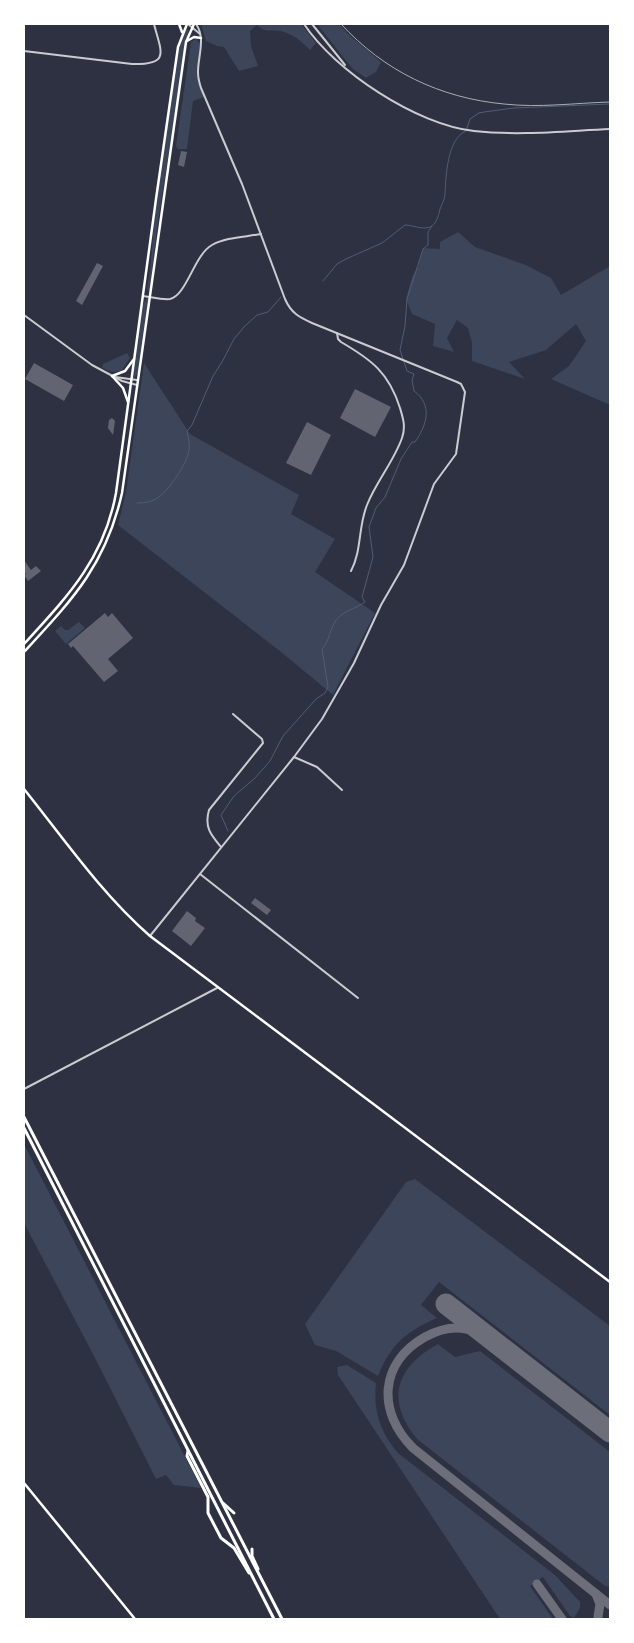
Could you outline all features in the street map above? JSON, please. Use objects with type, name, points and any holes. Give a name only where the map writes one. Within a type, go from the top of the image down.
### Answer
[{"type":"highway","points":[[24,1117],[282,1619]]},
{"type":"highway","points":[[24,1128],[274,1619]]},
{"type":"highway","points":[[188,1451],[187,1456],[208,1497],[208,1513],[221,1538],[234,1548],[245,1569],[253,1579]]},
{"type":"highway","points":[[221,1501],[234,1513]]},
{"type":"highway","points":[[252,1548],[251,1552],[259,1575]]},
{"type":"main road","points":[[179,24],[182,33]]},
{"type":"main road","points":[[24,644],[76,586],[105,535],[116,493],[178,47],[182,33],[188,24]]},
{"type":"main road","points":[[24,652],[80,589],[98,560],[109,537],[122,493],[186,42],[194,25]]},
{"type":"main road","points":[[186,42],[194,36],[201,38]]},
{"type":"main road","points":[[128,404],[124,388],[112,376],[125,371],[135,358]]},
{"type":"main road","points":[[44,622],[48,621],[47,626]]},
{"type":"main road","points":[[24,789],[102,887],[132,920],[150,936],[610,1282]]},
{"type":"main road","points":[[24,1483],[135,1619]]},
{"type":"street","points":[[24,51],[132,64],[150,64],[159,58],[161,51],[154,24]]},
{"type":"street","points":[[150,936],[294,757],[322,719],[350,670],[404,565],[434,484],[456,454],[465,392],[461,384],[302,318],[291,310],[201,88],[198,71],[201,38],[194,25],[188,24]]},
{"type":"street","points":[[304,24],[323,46],[348,68],[391,99],[421,115],[469,130],[515,133],[610,129]]},
{"type":"street","points":[[312,24],[348,68]]},
{"type":"street","points":[[143,296],[171,298],[176,296],[198,259],[212,245],[227,240],[261,234]]},
{"type":"street","points":[[24,315],[92,365],[122,381],[137,385]]},
{"type":"street","points":[[337,333],[338,339],[341,342],[370,360],[388,378],[396,396],[404,426],[402,439],[367,505],[362,521],[358,558],[351,571]]},
{"type":"street","points":[[112,376],[138,380]]},
{"type":"street","points":[[221,847],[207,828],[209,810],[263,743],[262,739],[233,714]]},
{"type":"street","points":[[294,757],[317,767],[342,790]]},
{"type":"street","points":[[200,874],[358,998]]},
{"type":"street","points":[[24,1089],[217,988]]},
{"type":"shaded area","points":[[201,24],[301,24],[316,43],[310,50],[289,34],[266,30],[257,25],[250,31],[251,46],[258,66],[239,71],[224,47],[206,41]]},
{"type":"shaded area","points":[[317,24],[339,24],[381,62],[376,72],[366,78],[353,69]]},
{"type":"shaded area","points":[[188,29],[189,34],[186,42],[158,222],[150,290],[148,291],[156,199],[178,47],[183,33]]},
{"type":"shaded area","points":[[196,39],[200,43],[198,78],[204,97],[193,101],[187,149],[178,149],[176,146],[191,42]]},
{"type":"shaded area","points":[[458,232],[475,247],[526,265],[551,278],[561,295],[610,266],[610,405],[551,379],[569,366],[586,341],[576,324],[546,350],[509,362],[525,379],[472,361],[472,343],[468,328],[457,320],[447,338],[454,352],[433,346],[435,324],[412,314],[406,299],[423,248],[440,249],[440,242]]},
{"type":"shaded area","points":[[151,297],[139,372],[133,379],[141,310],[145,300]]},
{"type":"shaded area","points":[[127,353],[130,358],[121,371],[113,372],[102,368],[103,364]]},
{"type":"shaded area","points":[[144,363],[190,434],[299,495],[291,514],[335,539],[315,572],[375,613],[333,695],[118,525],[126,492]]},
{"type":"shaded area","points":[[79,622],[85,628],[66,644],[55,631],[61,626],[68,630]]},
{"type":"shaded area","points":[[24,1144],[201,1488],[174,1485],[166,1475],[156,1479],[24,1223]]},
{"type":"shaded area","points":[[415,1179],[610,1326],[610,1415],[439,1282],[421,1305],[437,1318],[417,1328],[401,1340],[388,1356],[378,1376],[336,1351],[315,1345],[305,1324],[406,1182]]},
{"type":"shaded area","points":[[438,1344],[455,1357],[480,1351],[610,1452],[610,1587],[605,1586],[417,1439],[407,1425],[401,1411],[399,1398],[404,1374],[412,1363]]},
{"type":"shaded area","points":[[347,1365],[376,1383],[375,1393],[379,1421],[382,1429],[398,1453],[555,1575],[580,1602],[580,1608],[574,1618],[570,1616],[543,1577],[530,1586],[553,1619],[500,1619],[338,1375],[337,1367]]},
{"type":"building","points":[[181,151],[187,152],[184,167],[178,165]]},
{"type":"building","points":[[97,263],[103,266],[82,305],[76,301]]},
{"type":"building","points":[[34,363],[73,385],[64,401],[25,379]]},
{"type":"building","points":[[355,389],[391,407],[375,437],[340,418]]},
{"type":"building","points":[[112,418],[115,421],[113,435],[108,428],[109,420]]},
{"type":"building","points":[[307,422],[331,435],[311,475],[286,463]]},
{"type":"building","points":[[24,560],[31,570],[36,566],[41,571],[28,581],[24,575],[26,574],[24,571]]},
{"type":"building","points":[[105,613],[108,617],[112,613],[133,638],[108,659],[118,671],[104,682],[73,646],[71,648],[68,644]]},
{"type":"building","points":[[255,898],[271,910],[267,915],[251,903]]},
{"type":"building","points":[[187,911],[196,918],[195,921],[205,928],[191,946],[172,931]]},
{"type":"waterway","points":[[323,281],[337,264],[382,243],[405,225],[426,228],[434,224],[438,218],[444,198],[451,150],[460,135],[466,131],[470,119],[479,113],[514,108],[610,104]]},
{"type":"waterway","points":[[228,831],[221,815],[234,796],[255,778],[270,761],[283,736],[316,699],[325,693],[328,687],[322,649],[335,622],[344,613],[365,602],[362,597],[373,557],[369,527],[376,508],[385,497],[401,459],[412,442],[415,442],[419,436],[425,422],[426,409],[424,402],[414,391],[412,380],[414,374],[407,371],[400,350],[405,326],[407,299],[423,249],[428,245],[428,232],[432,226]]},
{"type":"waterway","points":[[137,503],[156,499],[176,477],[188,456],[189,443],[187,431],[192,425],[213,376],[234,339],[257,315],[268,312],[281,297]]},
{"type":"taxiway","points":[[499,1346],[479,1334],[461,1328],[445,1329],[425,1337],[410,1348],[399,1360],[391,1374],[388,1389],[393,1419],[401,1434],[413,1448],[610,1605]]},
{"type":"taxiway","points":[[537,1584],[562,1619]]},
{"type":"taxiway","points":[[596,1594],[600,1604],[598,1617]]},
{"type":"runway","points":[[446,1304],[610,1432]]},
{"type":"railway","points":[[341,24],[358,41],[395,68],[415,79],[458,96],[480,101],[517,105],[610,102]]}]
